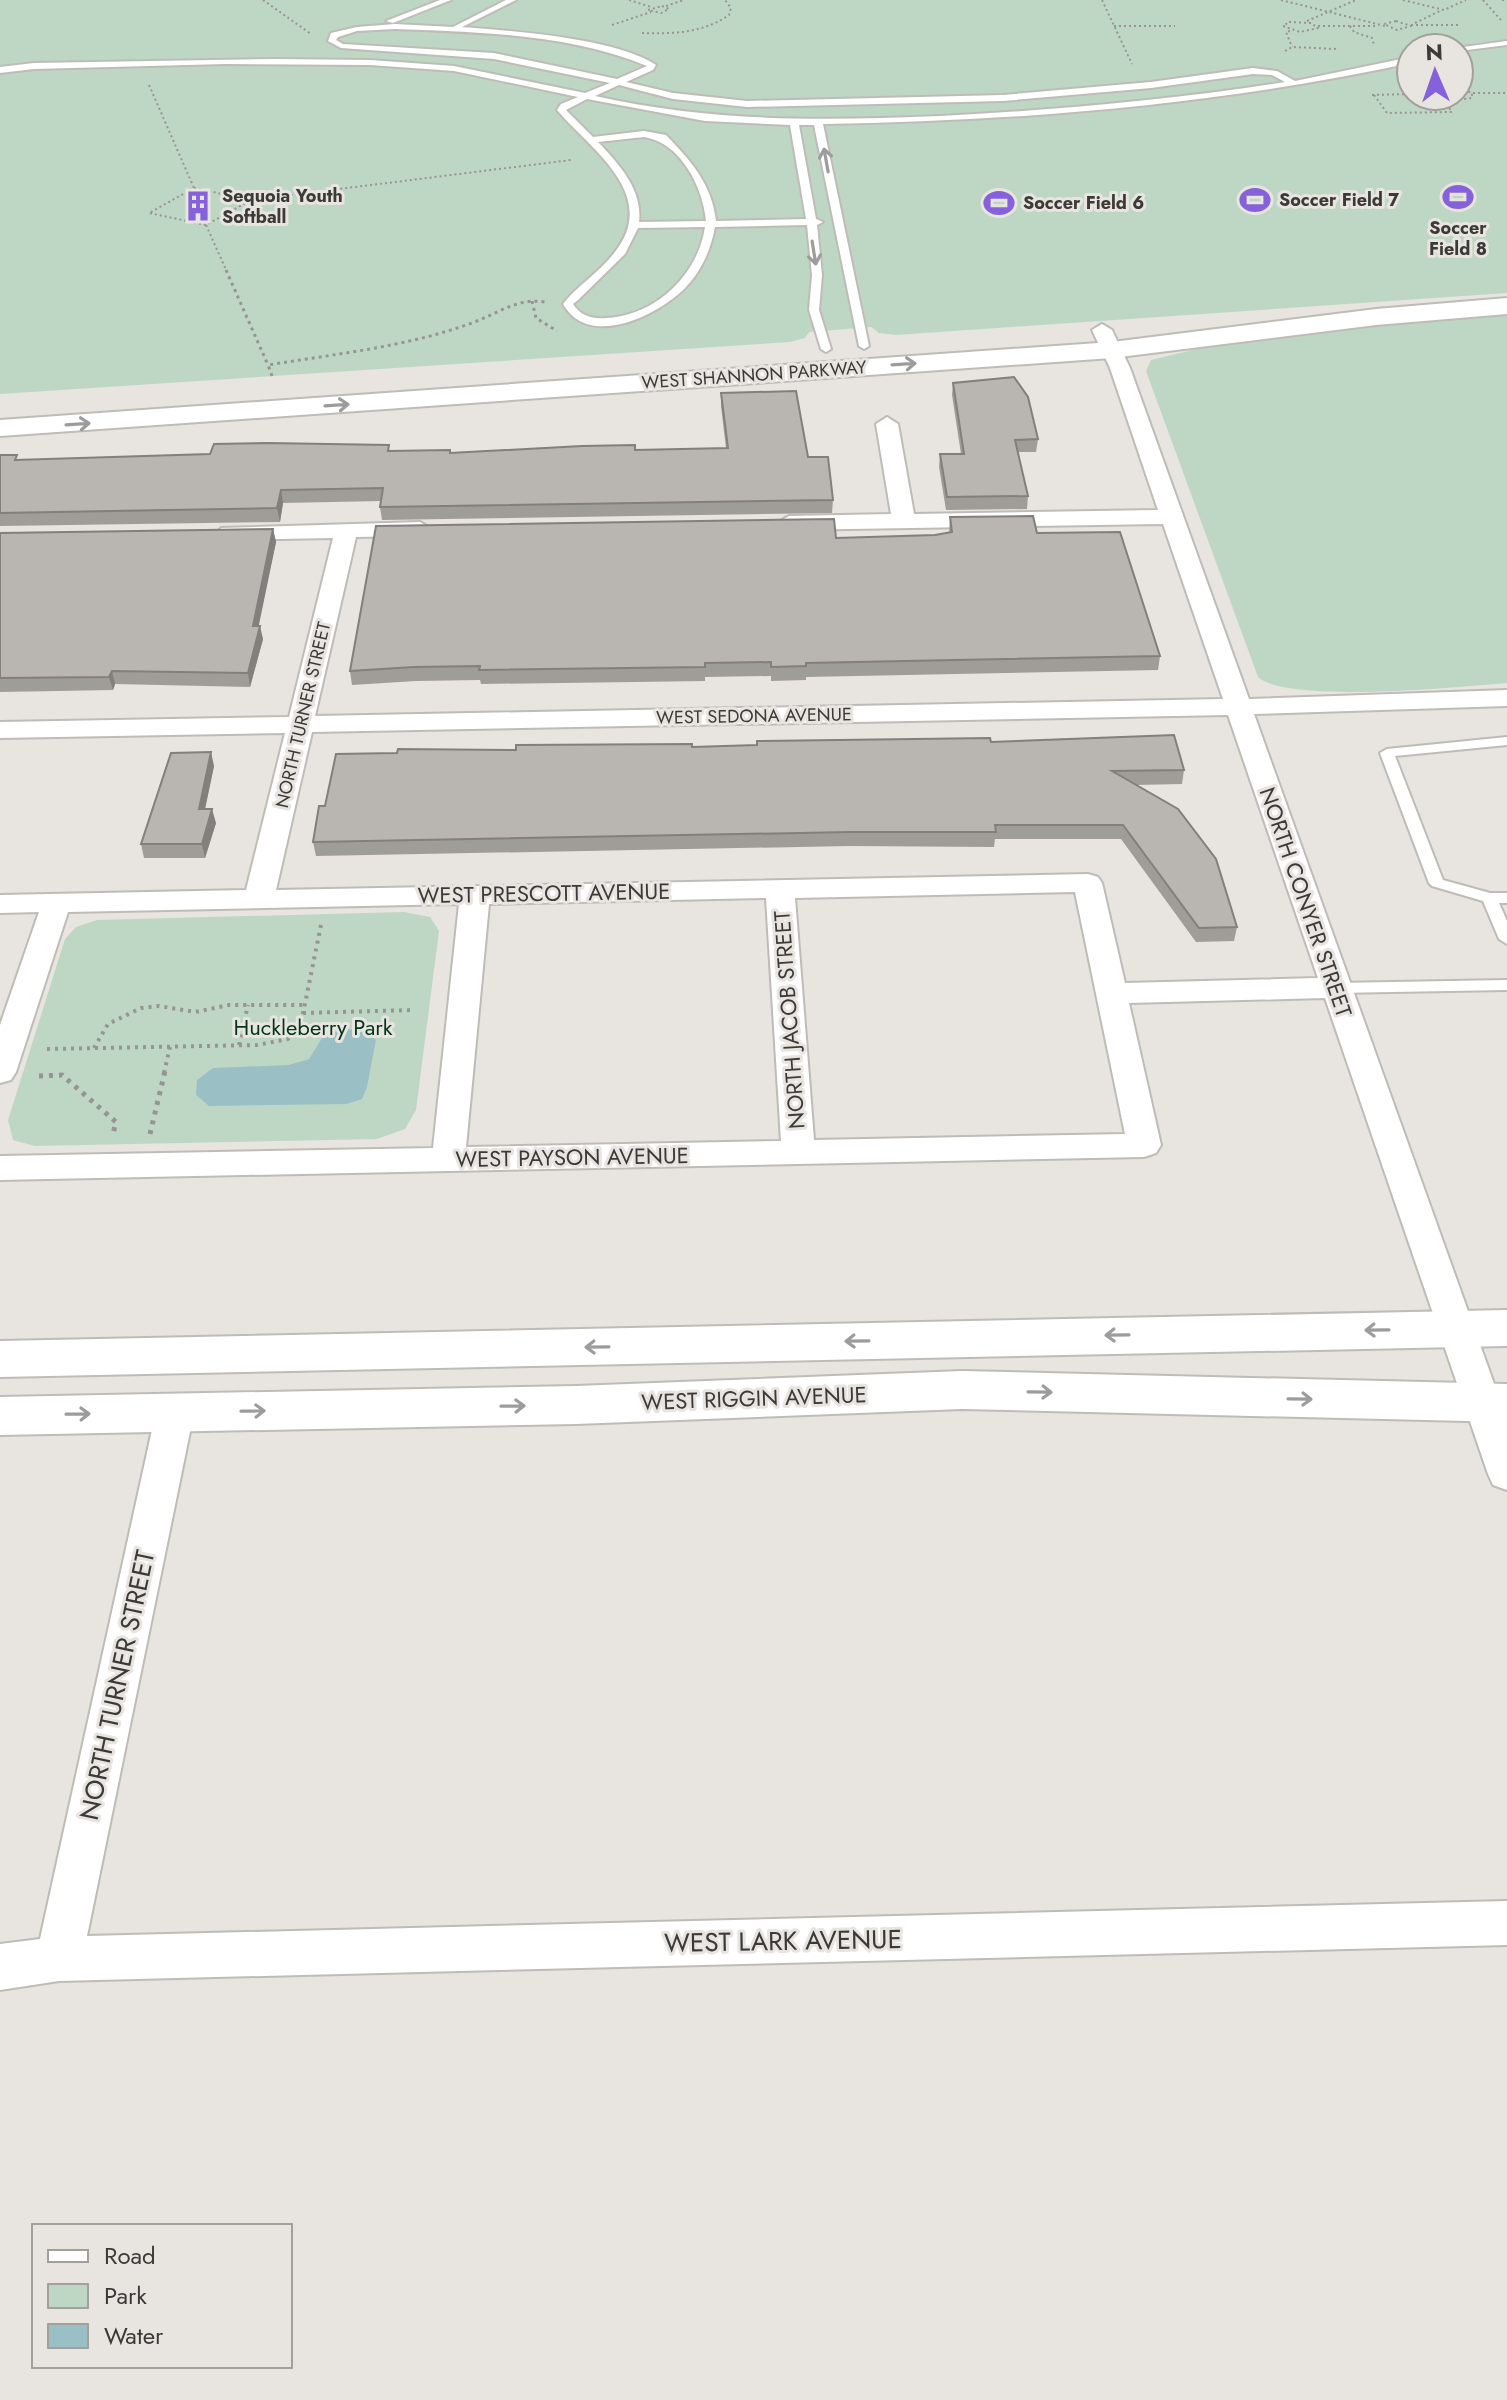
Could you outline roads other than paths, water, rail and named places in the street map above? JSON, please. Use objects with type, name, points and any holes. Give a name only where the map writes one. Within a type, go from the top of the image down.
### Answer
[{"type":"street","name":"WEST SHANNON PARKWAY","points":[[0,406],[864,346],[1107,340],[1507,299]]},
{"type":"street","name":"WEST SHANNON PARKWAY","points":[[0,428],[597,386],[1507,306]]},
{"type":"street","name":"NORTH CONYER STREET","points":[[1107,340],[1172,517],[1455,1328],[1494,1403],[1507,1474]]},
{"type":"street","points":[[597,386],[631,375],[815,362],[845,356],[864,346]]},
{"type":"street","points":[[887,424],[904,521]]},
{"type":"street","points":[[761,524],[1172,517]]},
{"type":"street","points":[[205,533],[442,529]]},
{"type":"street","name":"NORTH TURNER STREET","points":[[259,898],[346,531]]},
{"type":"street","name":"WEST SEDONA AVENUE","points":[[0,730],[1238,707],[1507,698]]},
{"type":"street","name":"WEST PRESCOTT AVENUE","points":[[0,904],[1088,883],[1111,993]]},
{"type":"street","name":"NORTH JACOB STREET","points":[[780,889],[798,1152]]},
{"type":"street","points":[[448,1159],[475,894]]},
{"type":"street","points":[[0,1072],[57,902]]},
{"type":"street","points":[[1111,993],[1335,988]]},
{"type":"street","name":"WEST PAYSON AVENUE","points":[[0,1168],[1144,1145],[1111,993]]},
{"type":"street","points":[[0,1359],[1507,1328]]},
{"type":"street","name":"WEST RIGGIN AVENUE","points":[[0,1416],[576,1405],[962,1390],[1494,1403]]},
{"type":"street","name":"NORTH TURNER STREET","points":[[59,1959],[175,1412]]},
{"type":"street","name":"WEST LARK AVENUE","points":[[0,1967],[59,1959],[1507,1923]]},
{"type":"lane","points":[[447,0],[413,15],[342,30],[334,35],[332,41],[362,48],[427,49],[532,62],[673,96],[718,102],[944,101],[1151,85],[1264,71],[1293,83]]},
{"type":"lane","points":[[413,65],[451,29],[512,0]]},
{"type":"lane","points":[[370,26],[451,29],[566,43],[652,65],[561,110],[593,140],[625,180],[636,208],[636,225],[614,260],[568,304],[573,314],[588,321],[612,323],[632,320],[663,302],[704,252],[712,224],[708,198],[700,181],[663,137],[644,134],[593,140]]},
{"type":"lane","points":[[1475,47],[1507,43]]},
{"type":"lane","points":[[0,63],[34,66],[413,65],[509,76],[679,115],[794,121],[952,118],[1133,106],[1293,83],[1395,63]]},
{"type":"lane","points":[[0,70],[34,66]]},
{"type":"lane","points":[[944,101],[952,118]]},
{"type":"lane","points":[[794,121],[817,272],[819,300],[814,310],[826,349]]},
{"type":"lane","points":[[818,121],[864,346]]},
{"type":"lane","points":[[636,225],[837,222]]},
{"type":"lane","points":[[1507,741],[1387,753],[1437,883],[1489,898],[1507,898]]},
{"type":"lane","points":[[1489,898],[1507,939]]},
{"type":"lane","points":[[1335,988],[1507,985]]},
{"type":"water","points":[[342,1029],[364,1030],[376,1040],[362,1099],[346,1104],[209,1106],[196,1095],[197,1080],[213,1068],[289,1065],[309,1059],[322,1038]]},
{"type":"place","name":"Soccer Field 8","points":[[1458,197]]},
{"type":"place","name":"Soccer Field 7","points":[[1255,200]]},
{"type":"place","name":"Soccer Field 6","points":[[999,203]]},
{"type":"place","name":"Sequoia Youth Softball","points":[[198,206]]},
{"type":"park label","name":"Huckleberry Park","points":[[313,1027]]}]
